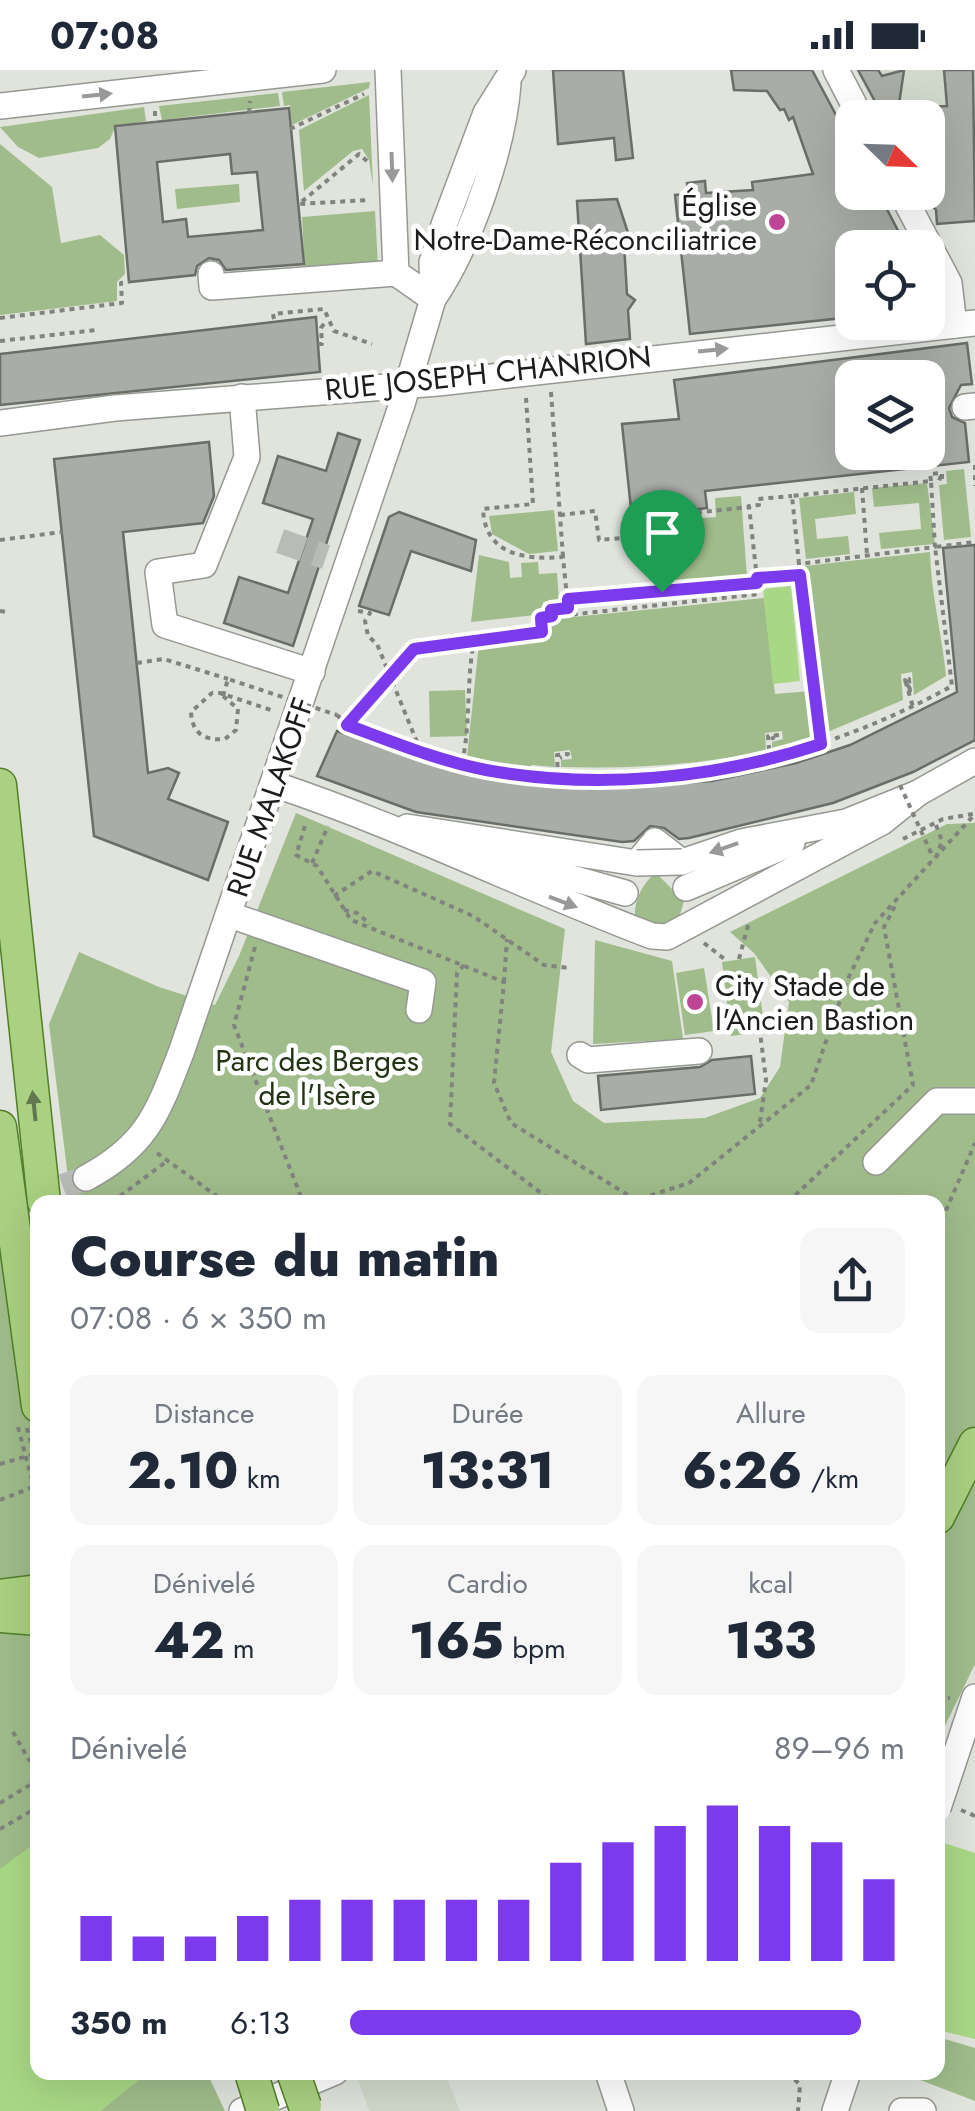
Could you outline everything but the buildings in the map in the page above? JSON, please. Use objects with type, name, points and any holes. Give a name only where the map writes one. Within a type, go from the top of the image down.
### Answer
[{"type":"main road","points":[[0,785],[43,1195]]},
{"type":"main road","points":[[0,1127],[27,1420]]},
{"type":"main road","points":[[945,1503],[975,1444]]},
{"type":"main road","points":[[0,1596],[30,1592]]},
{"type":"main road","points":[[0,1616],[30,1619]]},
{"type":"main road","points":[[254,2080],[264,2111]]},
{"type":"main road","points":[[296,2080],[306,2108]]},
{"type":"street","points":[[0,106],[323,70]]},
{"type":"street","points":[[836,70],[852,100]]},
{"type":"street","name":"RUE MALAKOFF","points":[[86,1178],[141,1140],[156,1119],[312,672],[337,560],[407,384],[433,299],[432,262],[458,184],[486,113],[511,76]]},
{"type":"street","points":[[380,80],[396,273]]},
{"type":"street","points":[[910,210],[949,283],[964,324]]},
{"type":"street","points":[[210,274],[212,287],[396,273],[433,299]]},
{"type":"street","name":"RUE JOSEPH CHANRION","points":[[0,422],[407,384],[964,324]]},
{"type":"street","points":[[242,397],[248,457],[204,564],[158,572],[164,624],[312,672]]},
{"type":"street","points":[[686,888],[846,822],[975,761]]},
{"type":"street","points":[[274,784],[390,824],[625,893]]},
{"type":"street","points":[[390,824],[628,927],[667,937],[696,932],[882,822],[909,789]]},
{"type":"street","points":[[390,824],[440,829],[578,857],[637,864],[682,862],[741,842],[846,822]]},
{"type":"street","points":[[655,841],[668,872],[686,888],[696,932]]},
{"type":"street","points":[[637,864],[655,841]]},
{"type":"street","points":[[625,893],[640,880],[655,841]]},
{"type":"street","points":[[655,841],[682,862]]},
{"type":"street","points":[[625,893],[628,927]]},
{"type":"street","points":[[230,914],[423,982],[419,1010]]},
{"type":"street","points":[[580,1054],[598,1060],[699,1051]]},
{"type":"street","points":[[876,1162],[938,1102],[975,1101]]},
{"type":"street","points":[[945,1787],[975,1697]]},
{"type":"street","points":[[242,2111],[317,2080]]},
{"type":"street","points":[[611,2080],[621,2111]]},
{"type":"street","points":[[835,2111],[845,2080]]},
{"type":"street","points":[[902,2111],[923,2111]]},
{"type":"path","points":[[290,129],[380,80]]},
{"type":"path","points":[[368,162],[359,154],[299,204],[378,199]]},
{"type":"path","points":[[0,318],[122,303],[121,283],[130,282]]},
{"type":"path","points":[[274,319],[273,314],[324,309],[334,331],[372,344]]},
{"type":"path","points":[[318,344],[322,344],[321,328],[326,320]]},
{"type":"path","points":[[0,341],[96,330]]},
{"type":"path","points":[[550,391],[568,599],[568,608],[551,610],[552,616]]},
{"type":"path","points":[[526,393],[533,504],[483,509],[484,529],[488,538],[530,559],[563,557]]},
{"type":"path","points":[[975,465],[975,486]]},
{"type":"path","points":[[137,663],[164,659],[336,715],[347,725],[462,764],[558,777],[651,778],[770,760],[875,724],[952,686],[930,474],[942,473],[938,481],[941,474]]},
{"type":"path","points":[[560,514],[595,511],[599,540],[634,537],[634,541],[674,536],[672,515],[750,508],[759,505],[758,499],[931,481]]},
{"type":"path","points":[[862,488],[868,555]]},
{"type":"path","points":[[792,496],[821,744]]},
{"type":"path","points":[[347,725],[414,649],[542,632],[541,618],[552,616],[758,594],[750,508]]},
{"type":"path","points":[[662,592],[657,541],[685,538],[684,527]]},
{"type":"path","points":[[0,540],[62,532]]},
{"type":"path","points":[[799,564],[975,542]]},
{"type":"path","points":[[568,599],[800,575]]},
{"type":"path","points":[[353,610],[370,614],[365,621],[368,636],[377,644],[421,752]]},
{"type":"path","points":[[462,764],[474,641]]},
{"type":"path","points":[[910,690],[905,680],[908,691],[910,690],[909,678],[905,680],[908,696],[914,707]]},
{"type":"path","points":[[228,679],[223,696],[238,709],[236,730],[225,739],[213,740],[198,734],[192,727],[190,712],[199,700],[212,693],[220,692],[230,696],[276,711]]},
{"type":"path","points":[[875,724],[879,732]]},
{"type":"path","points":[[770,739],[778,735],[768,736],[770,760]]},
{"type":"path","points":[[558,777],[557,755],[568,754],[560,758]]},
{"type":"path","points":[[909,789],[934,862]]},
{"type":"path","points":[[934,862],[975,814]]},
{"type":"path","points":[[305,826],[296,855],[312,863],[330,822]]},
{"type":"path","points":[[934,862],[942,842],[935,823]]},
{"type":"path","points":[[334,896],[372,870],[473,916],[544,966],[569,968]]},
{"type":"path","points":[[796,1195],[913,1086],[884,927],[900,897]]},
{"type":"path","points":[[344,910],[357,912],[372,927]]},
{"type":"path","points":[[740,959],[750,920]]},
{"type":"path","points":[[696,932],[727,961]]},
{"type":"path","points":[[258,936],[234,1025],[300,1195]]},
{"type":"path","points":[[504,982],[507,939]]},
{"type":"path","points":[[464,965],[458,973],[450,1124],[544,1195]]},
{"type":"path","points":[[758,1127],[766,1080],[760,1032]]},
{"type":"path","points":[[945,1213],[975,1143]]},
{"type":"path","points":[[157,1154],[215,1195]]},
{"type":"path","points":[[121,1195],[167,1160]]},
{"type":"path","points":[[0,1464],[30,1455]]},
{"type":"path","points":[[0,1500],[30,1489]]},
{"type":"path","points":[[13,1732],[30,1760]]},
{"type":"path","points":[[0,1803],[30,1785]]},
{"type":"path","points":[[0,1829],[30,1811]]},
{"type":"path","points":[[795,2080],[800,2085],[798,2111]]},
{"type":"shaded area","points":[[858,70],[973,70],[975,115],[945,116],[945,100],[875,100]]},
{"type":"shaded area","points":[[791,586],[800,681],[773,684],[763,589]]},
{"type":"shaded area","points":[[945,1843],[975,1853],[975,2039],[945,2032]]},
{"type":"shaded area","points":[[30,1847],[30,2080],[139,2080],[100,2111],[0,2111],[0,1869]]},
{"type":"shaded area","points":[[358,2080],[448,2080],[460,2111],[369,2111]]},
{"type":"green space","points":[[370,82],[369,88],[292,125],[290,105],[284,106],[282,92]]},
{"type":"green space","points":[[278,93],[280,106],[162,120],[159,106]]},
{"type":"green space","points":[[369,95],[373,186],[369,160],[362,149],[353,151],[304,191],[299,130]]},
{"type":"green space","points":[[144,107],[146,121],[115,127],[110,139],[98,148],[39,158],[18,147],[0,127]]},
{"type":"green space","points":[[0,144],[52,187],[61,243],[100,235],[124,255],[125,274],[117,282],[117,301],[0,315]]},
{"type":"green space","points":[[239,184],[240,202],[177,209],[175,189]]},
{"type":"green space","points":[[375,211],[378,265],[305,272],[302,217]]},
{"type":"green space","points":[[964,469],[971,537],[944,540],[939,485],[947,484],[946,471]]},
{"type":"green space","points":[[927,483],[935,544],[881,549],[879,533],[921,529],[919,503],[874,507],[872,488]]},
{"type":"green space","points":[[854,492],[856,514],[815,519],[817,539],[848,536],[850,554],[806,559],[799,498]]},
{"type":"green space","points":[[741,496],[747,577],[672,583],[671,574],[663,574],[660,544],[690,541],[688,519],[716,517],[715,498]]},
{"type":"green space","points":[[554,510],[558,551],[529,554],[492,534],[489,516]]},
{"type":"green space","points":[[930,552],[946,676],[914,695],[912,672],[901,674],[903,700],[823,734],[805,566]]},
{"type":"green space","points":[[479,555],[509,562],[510,578],[522,577],[521,563],[538,562],[539,574],[557,573],[559,601],[543,602],[544,614],[471,622]]},
{"type":"green space","points":[[764,598],[775,694],[811,691],[816,736],[772,749],[772,742],[783,739],[782,731],[765,733],[766,751],[664,765],[561,767],[561,760],[572,759],[570,750],[554,752],[555,767],[532,765],[527,770],[467,757],[479,643],[543,634],[543,620]]},
{"type":"green space","points":[[465,690],[467,736],[430,737],[429,691]]},
{"type":"green space","name":"Parc des Berges de l'Isère","points":[[296,813],[565,929],[551,1052],[573,1101],[604,1123],[705,1118],[760,1098],[780,1067],[789,1002],[754,953],[730,932],[947,824],[975,823],[975,1664],[945,1726],[945,1195],[70,1195],[49,1024],[79,952],[159,987],[215,1005],[239,956]]},
{"type":"green space","points":[[656,873],[684,901],[678,922],[658,928],[635,917],[640,892]]},
{"type":"green space","points":[[595,940],[672,961],[683,1039],[593,1044]]},
{"type":"green space","points":[[755,957],[765,1032],[731,1036],[722,962]]},
{"type":"green space","name":"City Stade de l'Ancien Bastion","points":[[704,968],[714,1031],[685,1035],[676,973]]},
{"type":"green space","points":[[30,1248],[30,1847],[0,1870],[0,1257]]},
{"type":"green space","points":[[945,2039],[975,2048],[975,2101],[920,2080],[945,2080]]},
{"type":"green space","points":[[138,2080],[210,2080],[225,2111],[100,2111]]},
{"type":"tunnel","points":[[280,541],[326,557]]},
{"type":"tunnel","points":[[39,1195],[86,1178]]},
{"type":"place","name":"Église Notre-Dame-Réconciliatrice","points":[[777,222]]},
{"type":"place","name":"City Stade de l'Ancien Bastion","points":[[695,1002]]},
{"type":"route","points":[[800,575],[821,744],[778,758],[700,772],[608,780],[486,770],[347,725],[414,649],[542,632],[541,618],[552,616],[551,610],[568,608],[568,599],[662,592],[800,575]]}]
